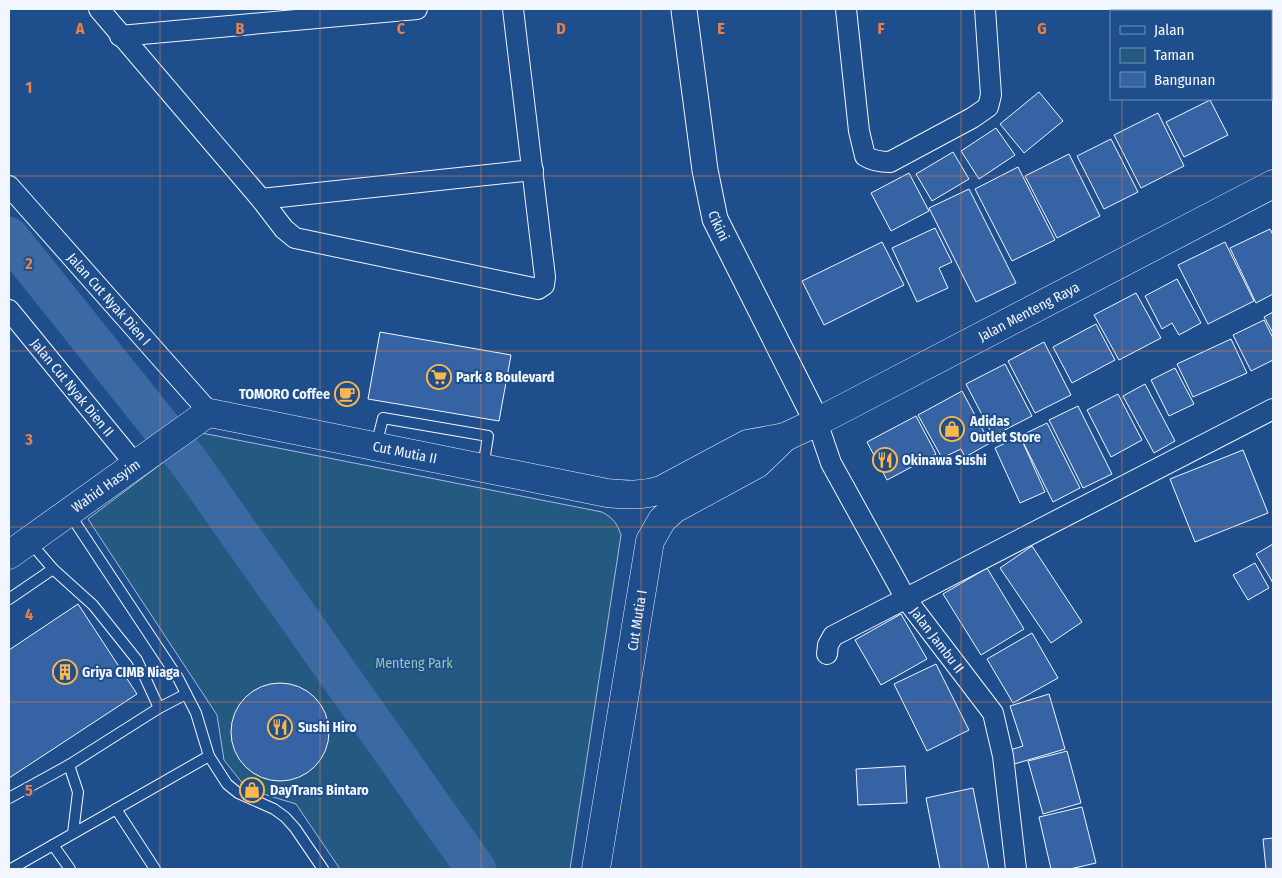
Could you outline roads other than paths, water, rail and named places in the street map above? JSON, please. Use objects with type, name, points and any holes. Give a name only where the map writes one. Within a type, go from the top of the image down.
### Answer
[{"type":"main road","name":"Jalan Menteng Raya","points":[[785,437],[1273,184]]},
{"type":"main road","name":"Cut Mutia II","points":[[206,415],[607,493],[637,496],[661,490],[747,444],[785,437]]},
{"type":"main road","name":"Wahid Hasyim","points":[[19,548],[206,415]]},
{"type":"main road","name":"Cut Mutia I","points":[[596,869],[650,540],[662,520],[674,508],[757,464],[785,437]]},
{"type":"main road","name":"Cut Mutia II","points":[[607,493],[636,512],[650,540]]},
{"type":"street","points":[[99,9],[120,36],[261,199],[284,229],[295,238],[538,289],[544,285],[546,277],[513,9]]},
{"type":"street","points":[[120,36],[417,9]]},
{"type":"street","name":"Cikini","points":[[683,9],[705,170],[715,219],[817,422]]},
{"type":"street","points":[[846,9],[859,131],[865,156],[872,161],[890,162],[972,118],[988,107],[991,95],[985,9]]},
{"type":"street","points":[[261,199],[533,170]]},
{"type":"street","name":"Jalan Cut Nyak Dien I","points":[[9,186],[206,415]]},
{"type":"street","name":"Jalan Cut Nyak Dien II","points":[[9,310],[138,462]]},
{"type":"street","points":[[827,654],[828,645],[833,636],[1273,409]]},
{"type":"street","name":"Jalan Jambu II","points":[[817,422],[831,463],[906,599],[993,713],[1003,756],[1016,869]]},
{"type":"lane","points":[[69,513],[178,678],[196,713],[209,756],[228,784],[238,793],[274,809],[285,817],[295,828],[323,869]]},
{"type":"lane","points":[[19,548],[54,569],[93,605],[138,660],[159,708]]},
{"type":"lane","points":[[9,599],[54,569]]},
{"type":"lane","points":[[9,798],[69,765],[159,708],[186,694]]},
{"type":"lane","points":[[11,869],[209,756]]},
{"type":"lane","points":[[69,765],[78,792],[73,833]]},
{"type":"lane","points":[[116,809],[155,869]]},
{"type":"lane","points":[[53,845],[70,869]]},
{"type":"waterway","points":[[9,237],[188,461],[476,869]]},
{"type":"place","name":"Park 8 Boulevard","points":[[439,377]]},
{"type":"place","name":"TOMORO Coffee","points":[[347,394]]},
{"type":"place","name":"Adidas Outlet Store","points":[[952,429]]},
{"type":"place","name":"Okinawa Sushi","points":[[885,460]]},
{"type":"place","name":"Griya CIMB Niaga","points":[[65,672]]},
{"type":"place","name":"Sushi Hiro","points":[[280,727]]},
{"type":"place","name":"DayTrans Bintaro","points":[[252,790]]},
{"type":"park label","name":"Menteng Park","points":[[414,663]]}]
